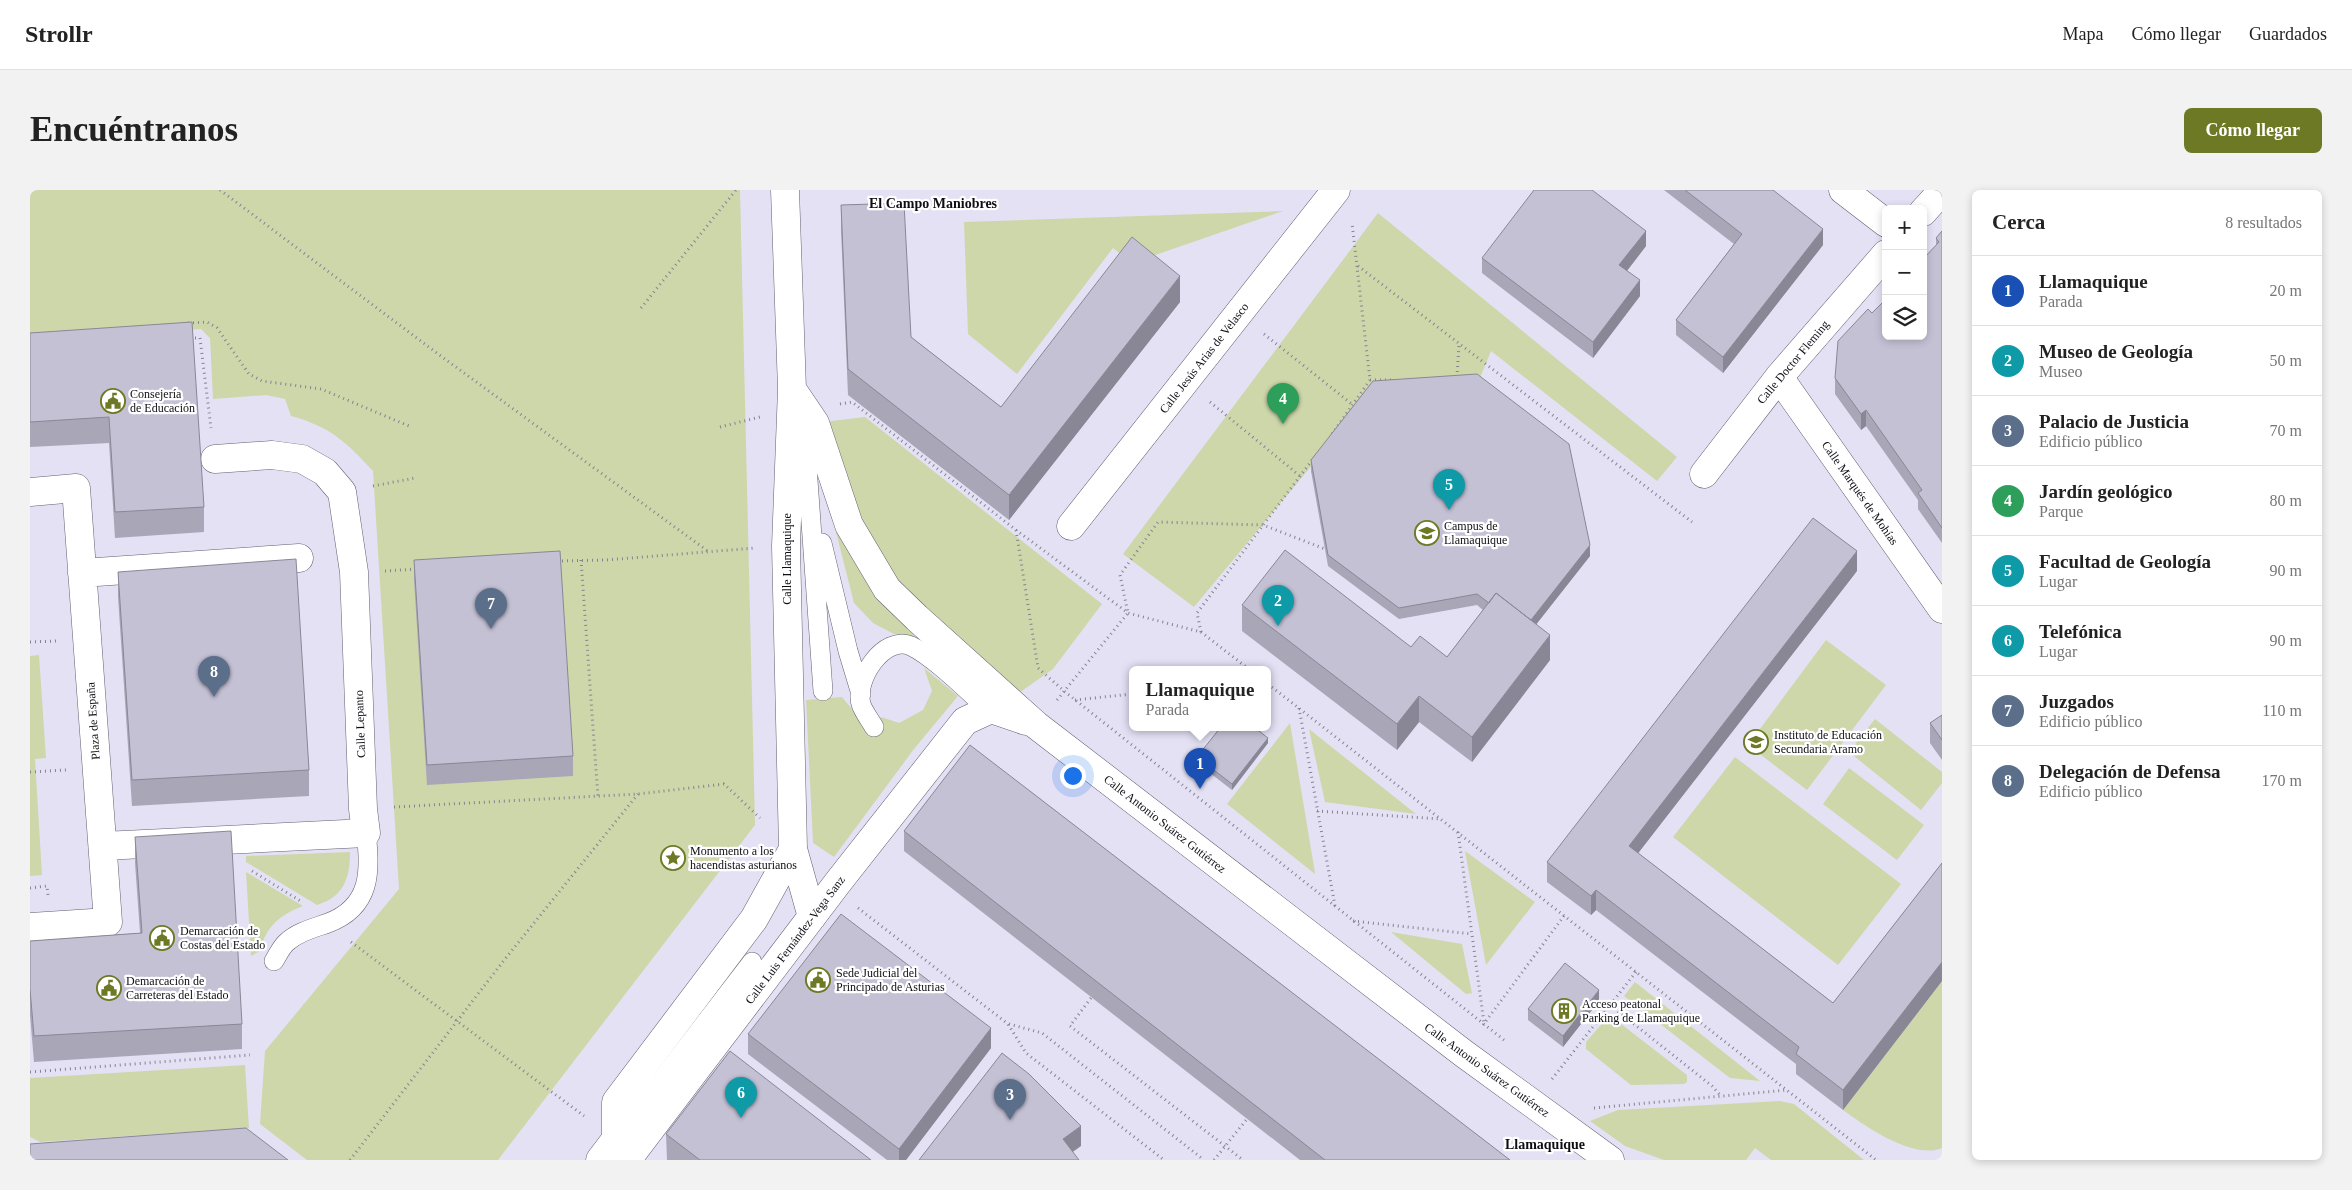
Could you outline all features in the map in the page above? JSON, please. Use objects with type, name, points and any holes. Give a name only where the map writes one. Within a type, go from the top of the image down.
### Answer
[{"type":"street","name":"Calle Llamaquique","points":[[785,190],[797,403],[786,546],[793,849],[812,917]]},
{"type":"street","name":"Calle Jesús Arias de Velasco","points":[[1072,526],[1336,190]]},
{"type":"street","points":[[1843,190],[1882,220]]},
{"type":"street","points":[[1927,208],[1942,191]]},
{"type":"street","name":"Calle Doctor Fleming","points":[[1704,474],[1779,377],[1882,259]]},
{"type":"street","name":"Calle Marqués de Mohías","points":[[1779,377],[1942,609]]},
{"type":"street","name":"Calle Antonio Suárez Gutiérrez","points":[[797,403],[815,423],[850,525],[888,589],[1036,725],[1463,1053],[1610,1160]]},
{"type":"street","points":[[215,460],[272,455],[302,459],[325,472],[342,492]]},
{"type":"street","name":"Plaza de España","points":[[30,492],[76,488],[108,922],[30,927]]},
{"type":"street","name":"Calle Lepanto","points":[[342,492],[354,572],[364,821]]},
{"type":"street","points":[[82,573],[299,558]]},
{"type":"street","points":[[977,716],[991,709],[1036,725]]},
{"type":"street","name":"Calle Luis Fernández-Vega Sanz","points":[[614,1153],[812,917],[839,881],[977,716]]},
{"type":"street","points":[[103,846],[364,821]]},
{"type":"street","points":[[614,1153],[616,1102],[754,919],[793,849]]},
{"type":"lane","points":[[797,403],[806,452],[823,691]]},
{"type":"lane","points":[[809,488],[848,651],[861,694]]},
{"type":"lane","points":[[874,727],[860,703],[861,694],[869,665],[882,652],[895,646],[910,645],[924,654],[977,716]]},
{"type":"lane","points":[[274,961],[285,944],[294,936],[341,918],[363,893],[368,878],[369,857],[364,821]]},
{"type":"lane","points":[[614,1153],[752,962]]},
{"type":"path","points":[[220,190],[434,351],[709,552]]},
{"type":"path","points":[[641,308],[736,190]]},
{"type":"path","points":[[1330,437],[1370,380],[1351,218]]},
{"type":"path","points":[[1358,265],[1692,522]]},
{"type":"path","points":[[1239,314],[1353,406]]},
{"type":"path","points":[[181,324],[207,322],[217,328],[249,374],[262,381],[321,389],[409,426]]},
{"type":"path","points":[[182,338],[200,338],[215,460]]},
{"type":"path","points":[[1447,378],[1457,378],[1459,343]]},
{"type":"path","points":[[1370,380],[1399,380]]},
{"type":"path","points":[[1186,381],[1300,476]]},
{"type":"path","points":[[720,427],[797,403],[852,402],[1016,530],[1128,613],[1201,632],[1245,666]]},
{"type":"path","points":[[1201,632],[1197,613],[1318,453]]},
{"type":"path","points":[[342,492],[415,478]]},
{"type":"path","points":[[1128,613],[1120,576],[1158,522],[1263,525],[1325,549]]},
{"type":"path","points":[[1016,530],[1038,668],[1074,700],[1506,1042]]},
{"type":"path","points":[[552,562],[606,560],[786,546]]},
{"type":"path","points":[[581,560],[598,796]]},
{"type":"path","points":[[354,572],[423,568]]},
{"type":"path","points":[[1054,702],[1128,613]]},
{"type":"path","points":[[1271,686],[1876,1160]]},
{"type":"path","points":[[1074,700],[1129,694]]},
{"type":"path","points":[[1298,708],[1335,906]]},
{"type":"path","points":[[364,821],[724,784],[793,849]]},
{"type":"path","points":[[350,1160],[638,794]]},
{"type":"path","points":[[1317,811],[1441,819]]},
{"type":"path","points":[[1458,832],[1484,1024]]},
{"type":"path","points":[[246,868],[311,907],[384,968],[550,1091]]},
{"type":"path","points":[[839,881],[859,910],[1008,1024],[1026,1053],[1164,1160]]},
{"type":"path","points":[[1480,1029],[1564,916]]},
{"type":"path","points":[[1353,920],[1472,934]]},
{"type":"path","points":[[1552,1079],[1636,972]]},
{"type":"path","points":[[1091,998],[1070,1026],[1243,1160]]},
{"type":"path","points":[[1610,1005],[1712,1086],[1722,1097]]},
{"type":"path","points":[[1008,1024],[1042,1033],[1204,1160]]},
{"type":"path","points":[[30,1072],[250,1055]]},
{"type":"path","points":[[1544,1073],[1559,1085]]},
{"type":"path","points":[[1588,1108],[1787,1090]]},
{"type":"path","points":[[1214,1160],[1247,1119]]},
{"type":"green space","points":[[30,190],[740,190],[755,825],[498,1160],[307,1160],[260,1124],[265,1051],[399,889],[373,471],[337,437],[317,425],[291,416],[285,399],[266,395],[213,399],[210,338],[201,329],[30,341]]},
{"type":"green space","points":[[1283,211],[1132,263],[1113,248],[1017,374],[968,334],[964,222]]},
{"type":"green space","points":[[1378,213],[1677,457],[1657,481],[1491,351],[1477,385],[1373,392],[1194,607],[1123,554]]},
{"type":"green space","points":[[865,417],[1102,604],[1053,669],[1009,700],[887,589],[815,423]]},
{"type":"green space","points":[[834,510],[915,637],[894,634],[873,623],[854,603],[836,532]]},
{"type":"green space","points":[[1826,640],[1886,685],[1807,790],[1748,745]]},
{"type":"green space","points":[[39,655],[46,758],[35,759],[42,875],[30,876],[30,656]]},
{"type":"green space","points":[[924,668],[958,696],[914,749],[834,857],[813,843],[806,700],[842,697],[856,714],[869,735],[881,717],[899,723],[923,710],[932,691]]},
{"type":"green space","points":[[1875,719],[1942,772],[1942,783],[1921,810],[1849,752]]},
{"type":"green space","points":[[1290,723],[1315,873],[1315,874],[1227,804]]},
{"type":"green space","points":[[1309,729],[1416,814],[1325,802]]},
{"type":"green space","points":[[1735,757],[1901,884],[1838,965],[1673,837]]},
{"type":"green space","points":[[1849,768],[1924,825],[1897,860],[1823,804]]},
{"type":"green space","points":[[1465,851],[1535,902],[1486,965]]},
{"type":"green space","points":[[350,852],[349,870],[344,885],[334,897],[317,905],[246,862],[246,856]]},
{"type":"green space","points":[[246,872],[303,906],[287,913],[275,922],[266,935],[260,951],[251,956]]},
{"type":"green space","points":[[1391,932],[1462,944],[1472,993],[1466,994]]},
{"type":"green space","points":[[1942,981],[1942,1148],[1931,1151],[1918,1150],[1904,1146],[1877,1133],[1843,1110]]},
{"type":"green space","points":[[1635,982],[1760,1081],[1730,1078],[1624,996]]},
{"type":"green space","points":[[1612,1017],[1687,1075],[1687,1082],[1684,1084],[1631,1085],[1586,1049],[1586,1042],[1606,1019]]},
{"type":"green space","points":[[245,1065],[249,1128],[40,1142],[30,1137],[30,1078]]},
{"type":"green space","points":[[1780,1101],[1794,1104],[1864,1160],[1771,1160],[1755,1148],[1746,1160],[1664,1160],[1625,1146],[1590,1121],[1618,1110]]},
{"type":"building","points":[[1534,190],[1592,190],[1646,231],[1619,265],[1640,280],[1593,342],[1482,258]]},
{"type":"building","points":[[1685,190],[1773,190],[1823,229],[1723,357],[1676,320],[1742,234]]},
{"type":"building","points":[[904,203],[911,337],[1001,407],[1132,237],[1180,276],[1009,495],[848,369],[841,205]]},
{"type":"building","points":[[1942,231],[1942,528],[1918,493],[1922,490],[1866,410],[1861,414],[1835,378],[1838,341],[1868,309],[1872,313],[1882,303],[1882,340],[1927,340],[1927,255],[1939,242],[1936,238]]},
{"type":"building","name":"Consejería de Educación","points":[[192,322],[204,507],[115,512],[109,417],[30,422],[30,333]]},
{"type":"building","points":[[1477,374],[1569,444],[1590,545],[1531,620],[1496,593],[1489,603],[1477,594],[1399,608],[1328,555],[1311,460],[1373,381]]},
{"type":"building","points":[[1813,518],[1857,551],[1629,846],[1833,1003],[1942,863],[1942,962],[1843,1090],[1796,1054],[1799,1047],[1596,890],[1591,896],[1547,862]]},
{"type":"building","points":[[1285,550],[1411,647],[1420,636],[1447,657],[1496,593],[1550,635],[1472,737],[1419,696],[1397,724],[1242,605]]},
{"type":"building","points":[[560,551],[573,756],[427,765],[414,560]]},
{"type":"building","points":[[296,559],[309,770],[132,780],[118,572]]},
{"type":"building","points":[[1942,715],[1942,740],[1930,723]]},
{"type":"building","points":[[1218,731],[1259,731],[1268,738],[1232,784],[1197,757]]},
{"type":"building","points":[[970,745],[1510,1160],[1325,1160],[904,831]]},
{"type":"building","points":[[231,831],[242,1024],[34,1036],[30,989],[30,941],[142,933],[135,837]]},
{"type":"building","points":[[841,914],[991,1028],[899,1149],[748,1034]]},
{"type":"building","name":"Acceso peatonal Parking de Llamaquique","points":[[1565,963],[1599,990],[1563,1036],[1528,1009]]},
{"type":"building","points":[[730,1051],[871,1160],[700,1160],[666,1134]]},
{"type":"building","points":[[1002,1053],[1029,1074],[1081,1126],[1063,1139],[1079,1160],[919,1160]]},
{"type":"building","points":[[246,1128],[288,1160],[30,1160],[30,1144]]},
{"type":"place","name":"Consejería de Educación","points":[[113,401]]},
{"type":"place","name":"Jardín geológico","points":[[1283,424]]},
{"type":"place","name":"Facultad de Geología","points":[[1449,510]]},
{"type":"place","name":"Campus de Llamaquique","points":[[1427,533]]},
{"type":"place","name":"Museo de Geología","points":[[1278,626]]},
{"type":"place","name":"Juzgados","points":[[491,629]]},
{"type":"place","name":"Delegación de Defensa","points":[[214,697]]},
{"type":"place","name":"Instituto de Educación Secundaria Aramo","points":[[1756,742]]},
{"type":"place","name":"Llamaquique","points":[[1200,789]]},
{"type":"place","name":"Monumento a los hacendistas asturianos","points":[[673,858]]},
{"type":"place","name":"Demarcación de Costas del Estado","points":[[162,938]]},
{"type":"place","name":"Sede Judicial del Principado de Asturias","points":[[818,980]]},
{"type":"place","name":"Demarcación de Carreteras del Estado","points":[[109,988]]},
{"type":"place","name":"Acceso peatonal Parking de Llamaquique","points":[[1564,1011]]},
{"type":"place","name":"Telefónica","points":[[741,1118]]},
{"type":"place","name":"Palacio de Justicia","points":[[1010,1120]]},
{"type":"district","name":"El Campo Maniobres","points":[[933,203]]},
{"type":"district","name":"Llamaquique","points":[[1545,1144]]}]
